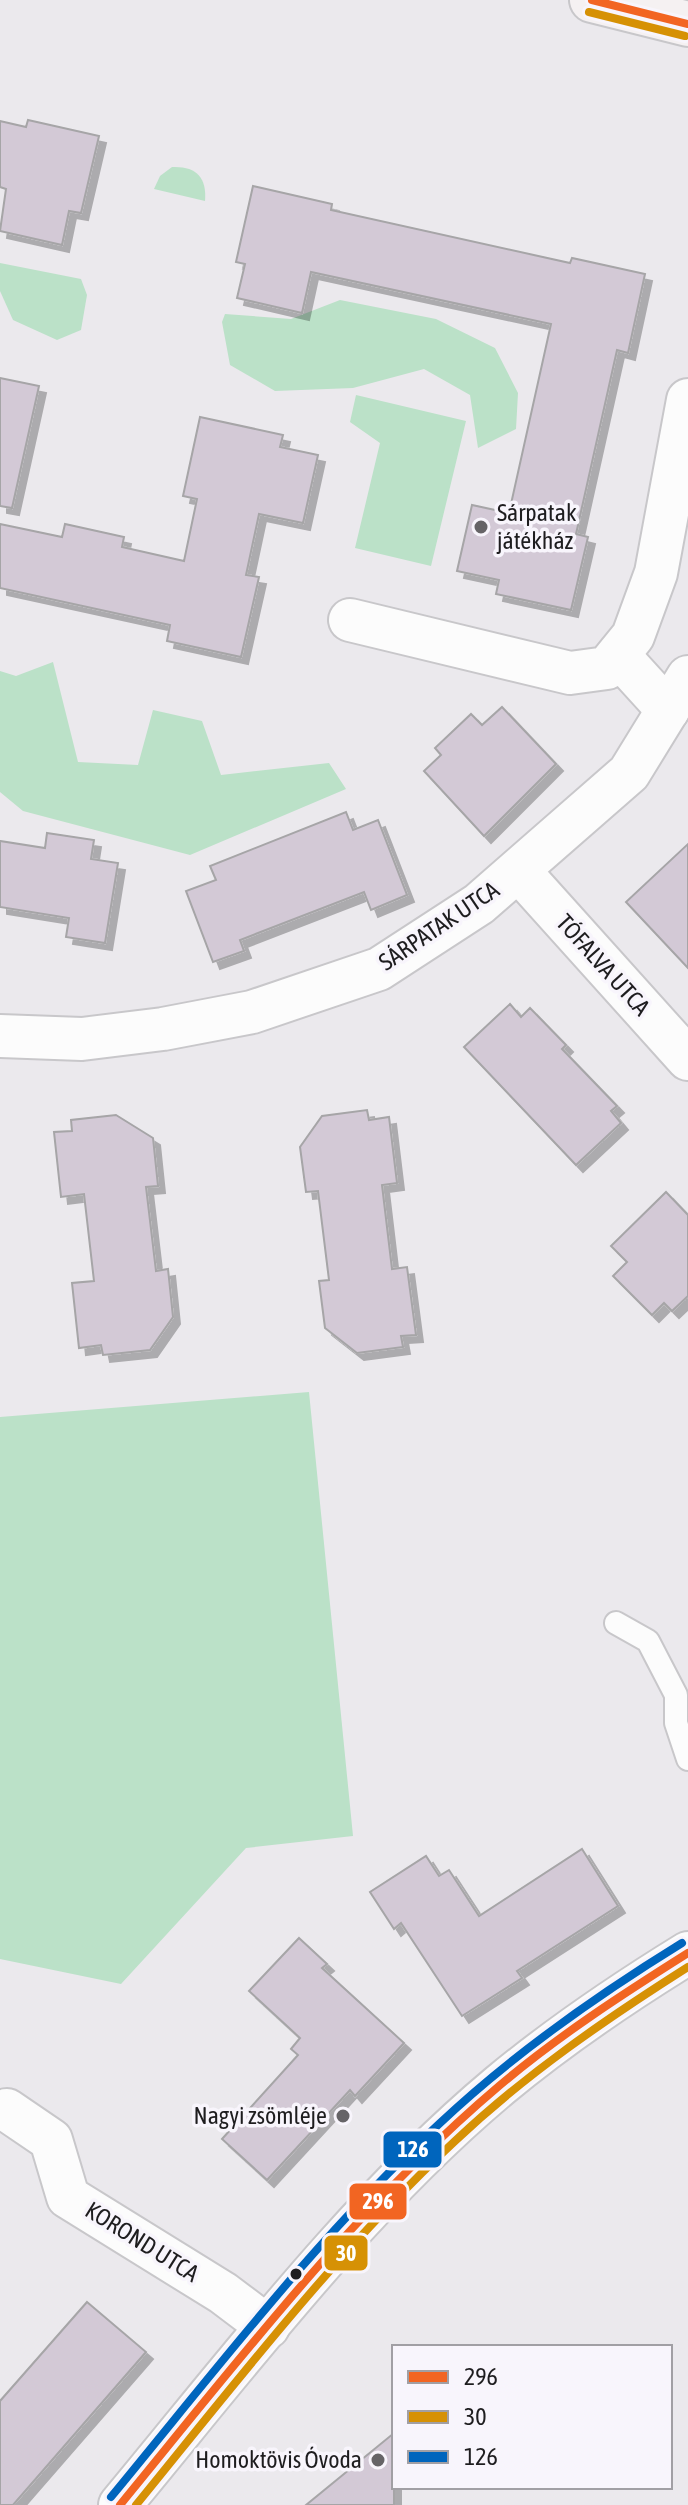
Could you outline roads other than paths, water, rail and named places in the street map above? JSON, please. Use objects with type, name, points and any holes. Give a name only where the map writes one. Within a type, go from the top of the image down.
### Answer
[{"type":"main road","points":[[592,0],[688,24]]},
{"type":"street","points":[[350,620],[570,673],[607,668],[633,636],[656,573],[688,400]]},
{"type":"street","name":"SÁRPATAK UTCA","points":[[0,1036],[82,1039],[163,1029],[252,1012],[379,969],[479,904],[629,773],[678,694],[618,655]]},
{"type":"street","name":"TÓFALVA UTCA","points":[[519,871],[688,1059]]},
{"type":"street","points":[[120,2505],[268,2327],[424,2155],[499,2086],[642,1981],[688,1953]]},
{"type":"street","name":"KOROND UTCA","points":[[7,2110],[51,2140],[68,2197],[223,2293],[268,2327]]},
{"type":"lane","points":[[616,1623],[648,1641],[676,1695],[676,1723],[688,1759]]},
{"type":"place","name":"Sárpatak játékház","points":[[481,527]]},
{"type":"place","name":"Nagyi zsömléje","points":[[343,2116]]},
{"type":"place","name":"Homoktövis Óvoda","points":[[378,2460]]}]
